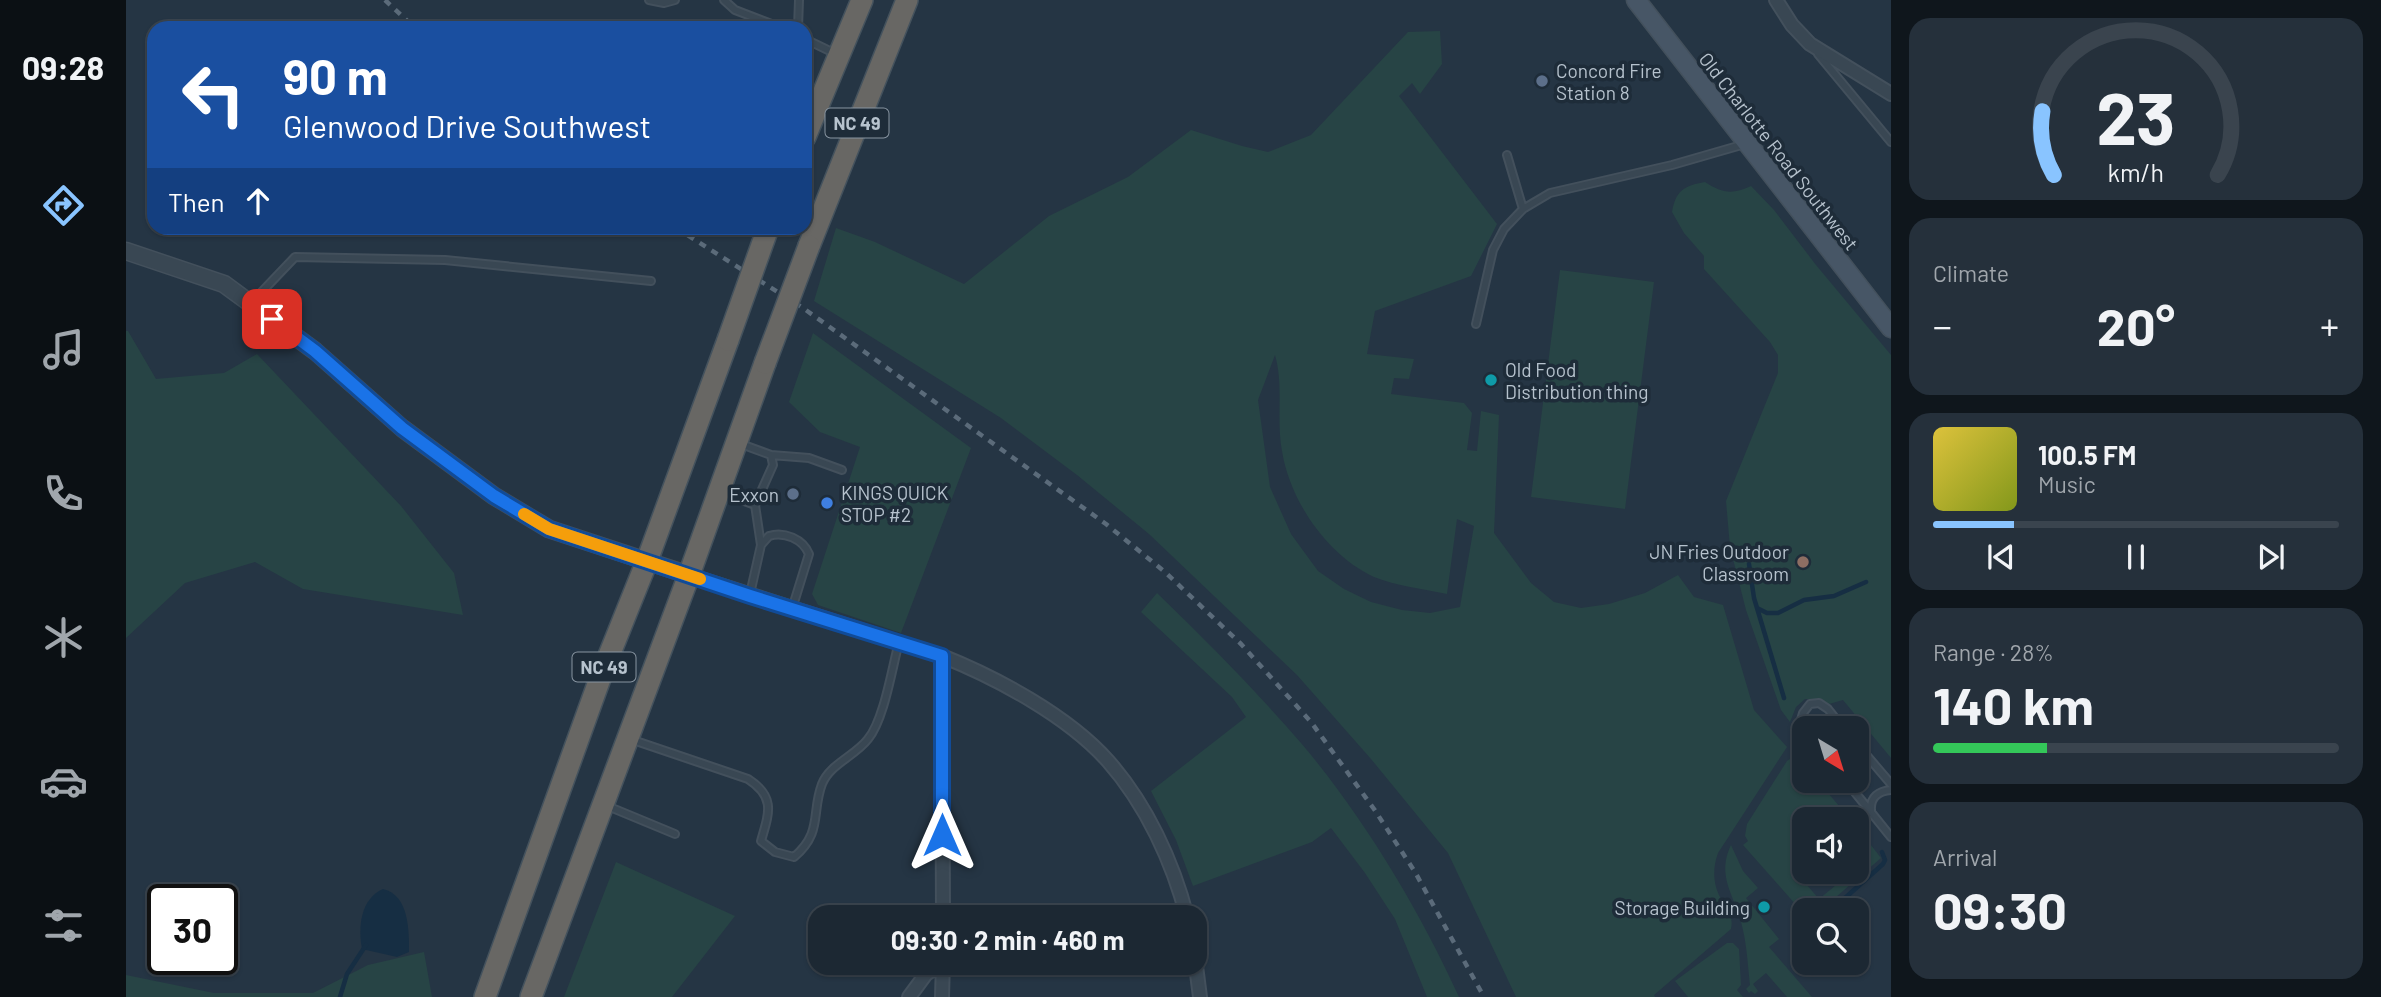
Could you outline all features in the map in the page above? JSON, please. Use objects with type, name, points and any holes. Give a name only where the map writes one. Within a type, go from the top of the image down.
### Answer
[{"type":"highway","name":"NC 49","points":[[812,119],[862,0]]},
{"type":"highway","name":"NC 49","points":[[531,997],[809,246],[906,0]]},
{"type":"highway","name":"NC 49","points":[[485,997],[602,673],[647,561],[766,235]]},
{"type":"main road","name":"Old Charlotte Road Southwest","points":[[1636,0],[1891,328]]},
{"type":"street","points":[[1776,0],[1810,44],[1891,94]]},
{"type":"street","points":[[126,251],[224,284],[315,351],[402,428],[494,496],[549,529],[942,656],[968,666],[1041,707],[1107,760],[1138,801],[1169,861],[1183,905]]},
{"type":"street","points":[[942,656],[943,905]]},
{"type":"street","points":[[909,997],[925,975]]},
{"type":"street","points":[[942,997],[943,975]]},
{"type":"street","points":[[1197,975],[1200,997]]},
{"type":"lane","points":[[649,0],[664,3],[675,0]]},
{"type":"lane","points":[[724,0],[735,10],[764,21]]},
{"type":"lane","points":[[798,21],[799,0]]},
{"type":"lane","points":[[812,42],[839,55]]},
{"type":"lane","points":[[1810,44],[1891,142]]},
{"type":"lane","points":[[1476,324],[1493,250],[1504,229],[1523,209],[1550,193],[1672,165],[1746,143]]},
{"type":"lane","points":[[1507,155],[1523,209]]},
{"type":"lane","points":[[251,303],[295,257],[445,260],[650,281]]},
{"type":"lane","points":[[736,442],[771,455],[809,458],[842,470]]},
{"type":"lane","points":[[750,596],[761,545],[755,505],[773,466],[771,455]]},
{"type":"lane","points":[[719,491],[755,505]]},
{"type":"lane","points":[[761,545],[769,536],[783,534],[798,541],[808,550],[809,561],[792,609]]},
{"type":"lane","points":[[628,739],[748,779],[760,787],[767,798],[769,812],[761,841],[775,852],[794,857],[814,832],[821,786],[827,775],[862,746],[875,729],[899,641]]},
{"type":"lane","points":[[1802,716],[1810,704],[1819,703],[1834,716]]},
{"type":"lane","points":[[1869,759],[1891,787],[1878,794],[1871,802],[1871,811]]},
{"type":"lane","points":[[1856,793],[1891,837]]},
{"type":"lane","points":[[603,804],[675,834]]},
{"type":"green space","points":[[1440,31],[1442,64],[1420,94],[1412,83],[1399,96],[1497,224],[1471,276],[1375,311],[1367,354],[1414,359],[1409,379],[1394,378],[1391,394],[1464,403],[1472,413],[1467,450],[1477,451],[1481,411],[1499,415],[1494,533],[1531,583],[1554,602],[1581,608],[1609,604],[1645,593],[1678,575],[1694,597],[1723,605],[1754,710],[1787,747],[1718,853],[1714,870],[1715,883],[1731,917],[1731,929],[1654,995],[1655,997],[1516,997],[1448,853],[1297,675],[1149,534],[1077,475],[1001,418],[814,301],[836,228],[875,242],[964,284],[1049,216],[1128,177],[1191,130],[1268,152],[1311,135],[1408,32]],"holes":[[[1275,355],[1278,367],[1280,427],[1286,470],[1293,489],[1313,524],[1341,555],[1374,577],[1447,594],[1457,519],[1474,526],[1460,607],[1430,613],[1402,610],[1371,602],[1344,589],[1318,571],[1291,534],[1270,487],[1258,400]]]},
{"type":"green space","points":[[1705,182],[1727,192],[1751,186],[1774,210],[1891,355],[1891,758],[1869,731],[1869,716],[1856,716],[1843,700],[1829,704],[1820,699],[1805,699],[1796,707],[1790,722],[1781,710],[1746,610],[1730,547],[1726,501],[1778,373],[1778,355],[1770,342],[1704,269],[1704,256],[1684,233],[1672,212],[1679,194],[1692,185]]},
{"type":"green space","points":[[1560,270],[1654,282],[1625,509],[1531,497]]},
{"type":"green space","points":[[126,331],[156,379],[224,373],[257,354],[401,506],[454,573],[463,615],[303,589],[255,562],[185,583],[126,638]]},
{"type":"green space","points":[[813,333],[971,448],[901,633],[818,605],[812,594],[860,447],[820,432],[789,402]]},
{"type":"green space","points":[[1157,593],[1249,685],[1324,771],[1389,865],[1427,931],[1459,997],[1427,997],[1395,919],[1331,828],[1312,842],[1193,886],[1176,840],[1151,791],[1246,717],[1232,697],[1141,612]]},
{"type":"green space","points":[[1792,758],[1792,793],[1828,793],[1840,807],[1792,807],[1792,884],[1806,884],[1818,898],[1792,898],[1792,900],[1743,845],[1748,841],[1745,836],[1747,824],[1787,761]]},
{"type":"green space","points":[[1869,842],[1881,858],[1869,868]]},
{"type":"green space","points":[[1731,845],[1743,871],[1758,888],[1746,898],[1779,939],[1769,947],[1812,997],[1787,997],[1766,973],[1753,984],[1758,991],[1755,994],[1746,989],[1750,985],[1744,937],[1726,878],[1727,857]]},
{"type":"green space","points":[[616,862],[735,916],[672,997],[564,997]]},
{"type":"green space","points":[[1837,884],[1851,884],[1835,898],[1820,898]]},
{"type":"green space","points":[[1727,943],[1733,943],[1739,949],[1741,985],[1737,990],[1743,997],[1688,997],[1675,981]]},
{"type":"green space","points":[[424,952],[432,997],[126,997],[126,975],[214,993],[313,993],[368,965]]},
{"type":"water","points":[[383,889],[398,898],[406,914],[409,952],[397,957],[362,949],[362,915],[369,900]]},
{"type":"waterway","points":[[1749,564],[1754,598],[1784,698]]},
{"type":"waterway","points":[[1757,608],[1767,613],[1778,613],[1804,600],[1834,596],[1866,582]]},
{"type":"waterway","points":[[1845,898],[1883,864],[1885,860],[1882,852]]},
{"type":"waterway","points":[[340,997],[347,974],[366,945]]},
{"type":"railway","points":[[385,0],[408,21]]},
{"type":"railway","points":[[687,235],[803,308],[1106,524],[1165,572],[1241,644],[1311,722],[1374,809],[1415,872],[1484,997]]},
{"type":"slow traffic","points":[[524,514],[549,529],[700,579]]},
{"type":"place","name":"Concord Fire Station 8","points":[[1542,81]]},
{"type":"place","name":"Old Food Distribution thing","points":[[1491,380]]},
{"type":"place","name":"Exxon","points":[[793,494]]},
{"type":"place","name":"KINGS QUICK STOP #2","points":[[827,503]]},
{"type":"place","name":"JN Fries Outdoor Classroom","points":[[1803,562]]},
{"type":"place","name":"Storage Building","points":[[1764,907]]},
{"type":"route","points":[[272,319],[315,351],[402,428],[494,496],[549,529],[942,656],[942,835]]}]
